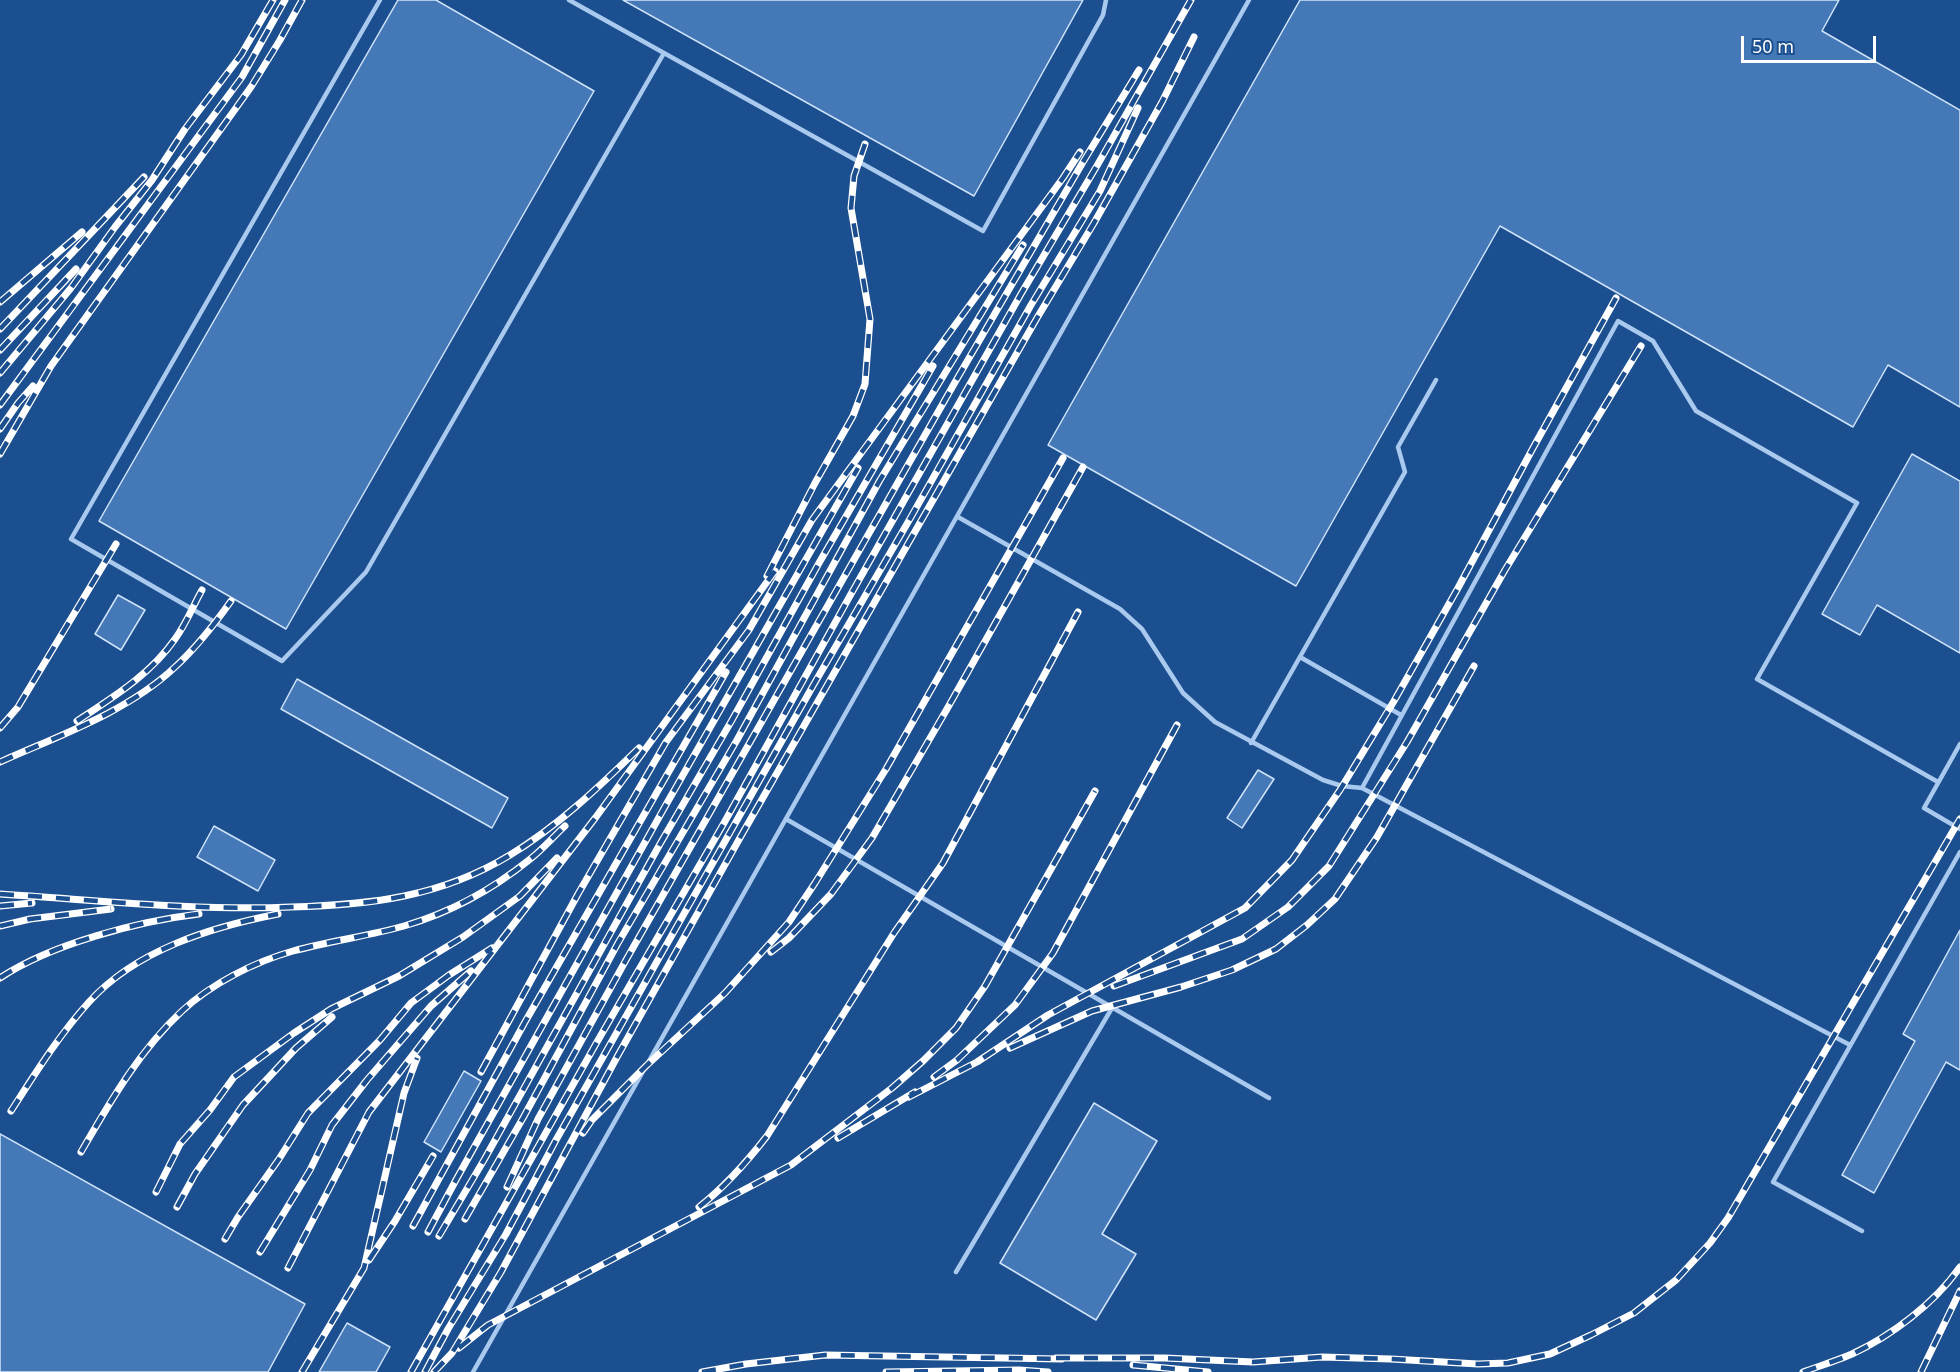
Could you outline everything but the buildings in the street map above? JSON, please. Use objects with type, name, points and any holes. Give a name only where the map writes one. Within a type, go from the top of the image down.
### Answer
[{"type":"lane","points":[[380,0],[71,539],[282,661],[366,572],[664,53]]},
{"type":"lane","points":[[569,0],[982,231],[1103,15],[1106,0]]},
{"type":"lane","points":[[473,1372],[1249,0]]},
{"type":"lane","points":[[1362,788],[1618,321],[1653,341],[1695,411],[1857,503],[1757,679],[1938,782]]},
{"type":"lane","points":[[1251,743],[1405,472],[1398,447],[1436,380]]},
{"type":"lane","points":[[958,517],[1120,609],[1142,629],[1183,693],[1215,722],[1323,780],[1342,786],[1362,788],[1850,1045]]},
{"type":"lane","points":[[1300,657],[1401,715]]},
{"type":"lane","points":[[1960,744],[1924,808],[1960,829]]},
{"type":"lane","points":[[786,819],[1269,1098]]},
{"type":"lane","points":[[1862,1231],[1773,1182],[1960,852]]},
{"type":"lane","points":[[956,1272],[1112,1008]]},
{"type":"railway","points":[[0,373],[71,288],[152,180],[185,129],[241,55],[273,0]]},
{"type":"railway","points":[[0,405],[242,77],[285,0]]},
{"type":"railway","points":[[0,454],[51,366],[251,87],[302,0]]},
{"type":"railway","points":[[411,1372],[597,1042],[724,823],[1021,294],[1191,0]]},
{"type":"railway","points":[[434,1372],[452,1353],[501,1272],[617,1057],[741,836],[1037,318],[1094,223],[1162,102],[1194,37]]},
{"type":"railway","points":[[507,1187],[538,1119],[626,960],[954,384],[1139,70]]},
{"type":"railway","points":[[425,1372],[448,1329],[506,1234],[556,1140],[814,684],[1031,305],[1100,191],[1138,108]]},
{"type":"railway","points":[[767,576],[853,416],[865,384],[870,319],[851,208],[854,176],[865,144]]},
{"type":"railway","points":[[481,1072],[578,894],[666,742],[749,630],[812,520],[1080,152]]},
{"type":"railway","points":[[0,329],[144,177]]},
{"type":"railway","points":[[0,302],[82,232]]},
{"type":"railway","points":[[465,1219],[618,943],[737,740],[880,480],[1023,245]]},
{"type":"railway","points":[[0,350],[76,269]]},
{"type":"railway","points":[[909,1097],[977,1062],[1048,1015],[1245,908],[1292,860],[1340,790],[1394,701],[1616,298]]},
{"type":"railway","points":[[1114,986],[1242,939],[1288,907],[1329,866],[1407,742],[1505,570],[1641,346]]},
{"type":"railway","points":[[439,1236],[484,1160],[819,563],[933,366]]},
{"type":"railway","points":[[0,429],[33,386]]},
{"type":"railway","points":[[583,1133],[592,1120],[647,1065],[725,993],[789,922],[886,769],[1063,458]]},
{"type":"railway","points":[[771,952],[789,938],[831,894],[872,838],[1083,467]]},
{"type":"railway","points":[[428,1232],[667,803],[858,468]]},
{"type":"railway","points":[[0,728],[18,707],[116,544]]},
{"type":"railway","points":[[288,1268],[369,1112],[596,817],[775,571]]},
{"type":"railway","points":[[77,721],[154,664],[179,633],[202,590]]},
{"type":"railway","points":[[0,762],[91,722],[135,698],[155,684],[190,652],[231,601]]},
{"type":"railway","points":[[699,1207],[735,1174],[767,1136],[894,933],[943,863],[1078,612]]},
{"type":"railway","points":[[1010,1048],[1092,1011],[1181,987],[1232,970],[1276,949],[1307,925],[1335,899],[1377,837],[1474,666]]},
{"type":"railway","points":[[413,1226],[525,1022],[726,672]]},
{"type":"railway","points":[[934,1077],[957,1060],[1015,1005],[1053,953],[1177,725]]},
{"type":"railway","points":[[0,894],[218,908],[320,906],[404,896],[458,881],[528,844],[561,819],[639,748]]},
{"type":"railway","points":[[459,1348],[488,1325],[791,1165],[892,1088],[923,1061],[956,1028],[985,986],[1095,791]]},
{"type":"railway","points":[[1056,1358],[1165,1358],[1253,1362],[1322,1357],[1478,1364],[1508,1363],[1550,1354],[1634,1313],[1676,1280],[1710,1243],[1728,1218],[1960,819]]},
{"type":"railway","points":[[81,1152],[114,1096],[152,1043],[182,1011],[206,992],[234,975],[278,956],[307,947],[404,926],[454,907],[515,871],[565,826]]},
{"type":"railway","points":[[156,1192],[180,1144],[210,1110],[234,1077],[331,1009],[399,976],[463,937],[520,896],[557,858]]},
{"type":"railway","points":[[0,906],[32,903]]},
{"type":"railway","points":[[0,926],[30,919],[111,909]]},
{"type":"railway","points":[[0,978],[44,955],[96,936],[150,922],[199,914]]},
{"type":"railway","points":[[11,1111],[78,1015],[108,984],[129,968],[176,943],[227,926],[278,914]]},
{"type":"railway","points":[[225,1239],[308,1113],[380,1040],[411,1003],[449,975],[492,948]]},
{"type":"railway","points":[[260,1252],[310,1170],[332,1125],[367,1080],[431,1006],[471,971]]},
{"type":"railway","points":[[177,1207],[195,1174],[243,1105],[296,1048],[332,1017]]},
{"type":"railway","points":[[302,1372],[364,1268],[404,1093],[417,1058]]},
{"type":"railway","points":[[838,1138],[915,1092]]},
{"type":"railway","points":[[369,1260],[433,1156]]},
{"type":"railway","points":[[1803,1372],[1867,1347],[1897,1328],[1925,1306],[1960,1267]]},
{"type":"railway","points":[[1921,1372],[1960,1291]]},
{"type":"railway","points":[[702,1372],[746,1364],[825,1355],[1062,1359]]},
{"type":"railway","points":[[1133,1365],[1208,1372]]},
{"type":"railway","points":[[886,1372],[1019,1370],[1048,1372]]}]
